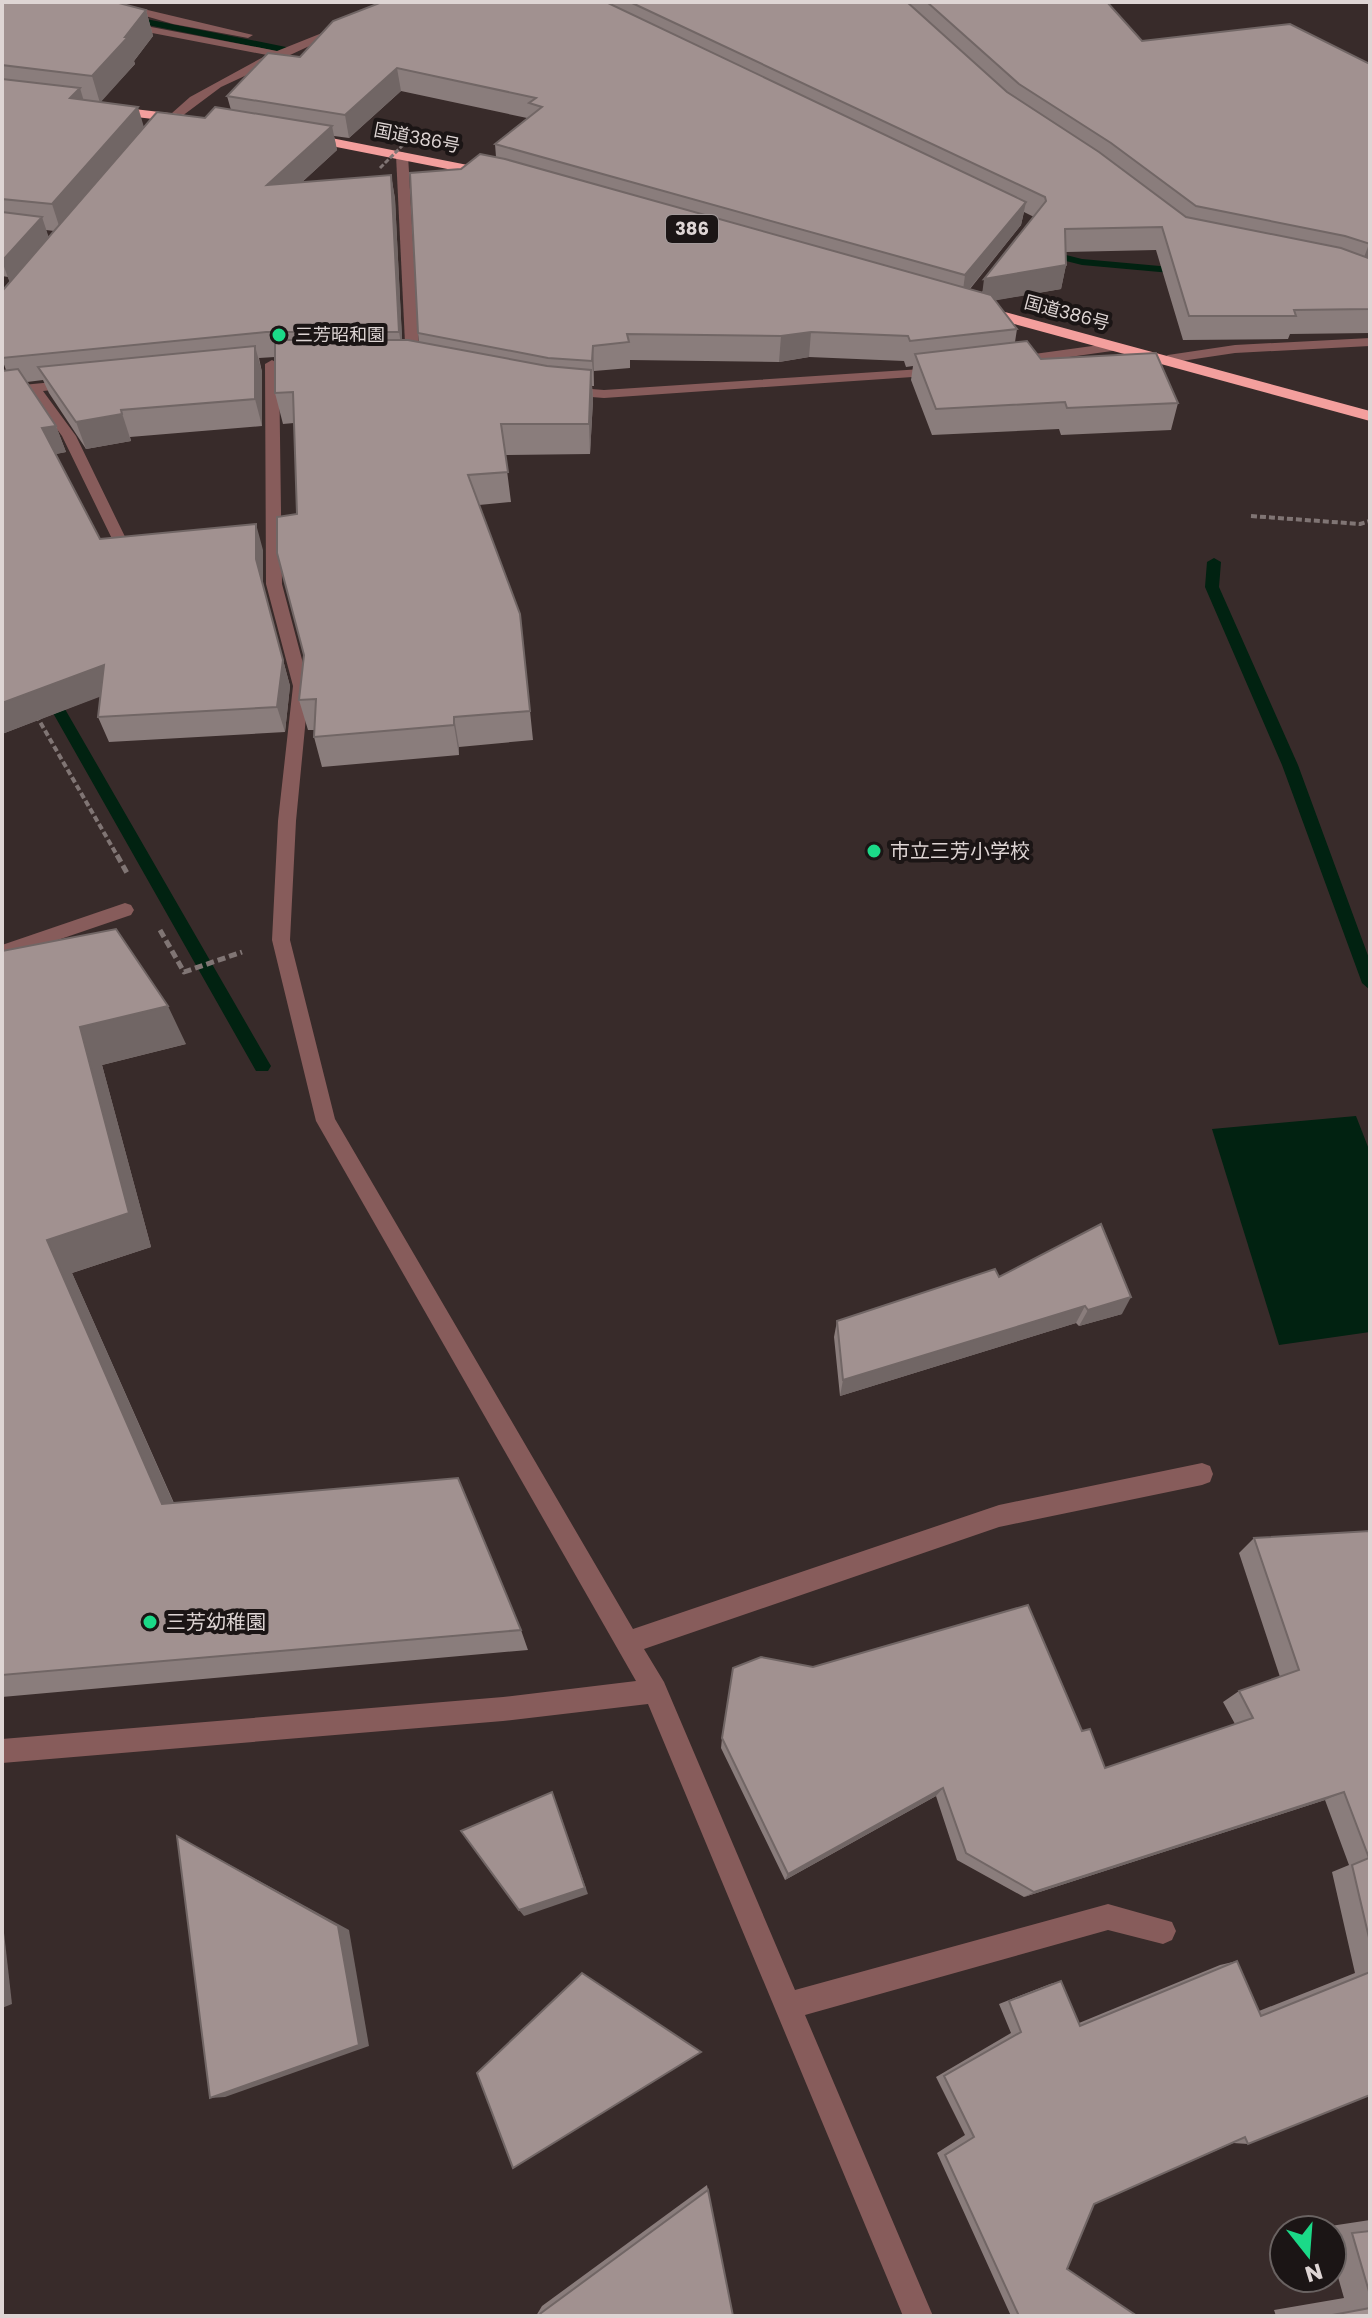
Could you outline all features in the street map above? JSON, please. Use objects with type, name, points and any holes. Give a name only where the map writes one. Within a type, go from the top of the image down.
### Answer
[{"type":"highway","points":[[93,108],[198,120]]},
{"type":"highway","name":"国道386号","points":[[284,133],[510,177]]},
{"type":"highway","name":"国道386号","points":[[970,303],[1114,347],[1168,359],[1370,416]]},
{"type":"street","points":[[102,2],[257,36]]},
{"type":"street","points":[[97,18],[122,4]]},
{"type":"street","points":[[115,23],[278,54]]},
{"type":"street","points":[[146,147],[170,117],[240,73],[299,44],[356,23]]},
{"type":"street","points":[[271,39],[299,44]]},
{"type":"street","points":[[402,155],[413,364]]},
{"type":"street","points":[[1168,359],[1235,349],[1370,342]]},
{"type":"street","points":[[992,364],[1114,347]]},
{"type":"street","points":[[398,364],[429,367]]},
{"type":"street","points":[[272,365],[274,584],[301,686],[287,821],[281,940],[326,1121],[655,1691],[918,2316]]},
{"type":"street","points":[[550,390],[604,394],[947,371]]},
{"type":"street","points":[[2,391],[82,383]]},
{"type":"street","points":[[34,388],[69,436],[123,547]]},
{"type":"street","points":[[2,952],[125,910]]},
{"type":"street","points":[[627,1643],[999,1516],[1202,1474]]},
{"type":"street","points":[[2,1751],[503,1709],[655,1691]]},
{"type":"street","points":[[787,2006],[1108,1917],[1163,1931]]},
{"type":"path","points":[[380,168],[414,134]]},
{"type":"path","points":[[1251,516],[1360,524],[1370,521]]},
{"type":"path","points":[[34,711],[129,876]]},
{"type":"path","points":[[152,917],[184,972],[231,954]]},
{"type":"shaded area","points":[[1356,1116],[1370,1152],[1370,1332],[1279,1345],[1212,1129]]},
{"type":"building","points":[[2,2],[115,2],[146,10],[125,37],[128,37],[92,76],[2,65]]},
{"type":"building","points":[[382,2],[606,2],[1026,202],[965,275],[495,144],[542,107],[529,103],[536,98],[397,68],[345,115],[227,96],[268,53],[300,57],[333,21]]},
{"type":"building","points":[[630,2],[907,2],[1007,92],[1099,152],[1186,217],[1341,248],[1370,257],[1370,309],[1294,310],[1296,316],[1189,316],[1162,227],[1065,229],[1066,265],[984,279],[1046,201],[1045,197]]},
{"type":"building","points":[[927,2],[1107,2],[1142,41],[1290,24],[1370,64],[1370,244],[1345,236],[1196,206],[1111,143],[1019,84]]},
{"type":"building","points":[[2,79],[80,88],[70,98],[138,107],[52,204],[2,199]]},
{"type":"building","points":[[215,107],[332,126],[267,185],[391,175],[399,332],[266,332],[2,358],[3,290],[157,112],[205,118]]},
{"type":"building","points":[[480,154],[991,295],[1017,329],[910,341],[908,336],[811,332],[781,336],[627,334],[629,342],[593,346],[592,361],[548,358],[418,333],[410,173],[461,169]]},
{"type":"building","points":[[2,212],[42,217],[2,261]]},
{"type":"building","points":[[275,340],[408,340],[547,366],[591,370],[589,424],[501,424],[508,472],[468,475],[520,614],[530,711],[454,717],[454,725],[314,737],[316,699],[299,700],[304,655],[277,553],[277,517],[297,514],[293,392],[275,393]]},
{"type":"building","points":[[1027,341],[1041,359],[1156,353],[1178,403],[1067,408],[1065,402],[936,409],[915,354]]},
{"type":"building","points":[[255,346],[255,399],[121,410],[122,414],[76,422],[38,367]]},
{"type":"building","points":[[18,369],[56,426],[42,428],[100,539],[256,524],[256,559],[283,660],[277,707],[98,717],[104,665],[2,703],[2,371]]},
{"type":"building","points":[[116,929],[168,1006],[80,1027],[129,1213],[47,1240],[162,1504],[458,1478],[521,1630],[2,1675],[2,951]]},
{"type":"building","points":[[1101,1224],[1131,1297],[1088,1310],[1085,1306],[843,1380],[837,1321],[995,1269],[999,1277]]},
{"type":"building","points":[[1370,1531],[1370,1942],[1352,1865],[1369,1858],[1344,1792],[1034,1892],[966,1853],[943,1788],[788,1874],[722,1738],[733,1668],[761,1657],[813,1667],[1028,1605],[1082,1731],[1090,1729],[1105,1768],[1253,1718],[1239,1691],[1299,1670],[1254,1538]]},
{"type":"building","points":[[552,1792],[585,1888],[519,1910],[461,1831]]},
{"type":"building","points":[[177,1836],[338,1926],[359,2045],[210,2098]]},
{"type":"building","points":[[1237,1961],[1261,2016],[1370,1972],[1370,2095],[1248,2144],[1245,2137],[1094,2204],[1067,2269],[1137,2316],[1019,2316],[945,2155],[974,2137],[944,2076],[1021,2032],[1009,2001],[1061,1981],[1080,2026]]},
{"type":"building","points":[[582,1973],[701,2052],[513,2168],[477,2073]]},
{"type":"building","points":[[708,2190],[733,2316],[537,2316]]},
{"type":"building","points":[[1370,2231],[1370,2295],[1352,2233]]},
{"type":"building","points":[[1370,2308],[1370,2316],[1327,2316]]},
{"type":"waterway","points":[[126,18],[286,50]]},
{"type":"waterway","points":[[1042,252],[1082,262],[1182,271]]},
{"type":"waterway","points":[[1214,562],[1212,587],[1290,765],[1370,983]]},
{"type":"waterway","points":[[47,690],[262,1066]]},
{"type":"place","name":"三芳昭和園","points":[[279,335]]},
{"type":"place","name":"市立三芳小学校","points":[[874,851]]},
{"type":"place","name":"三芳幼稚園","points":[[150,1622]]}]
